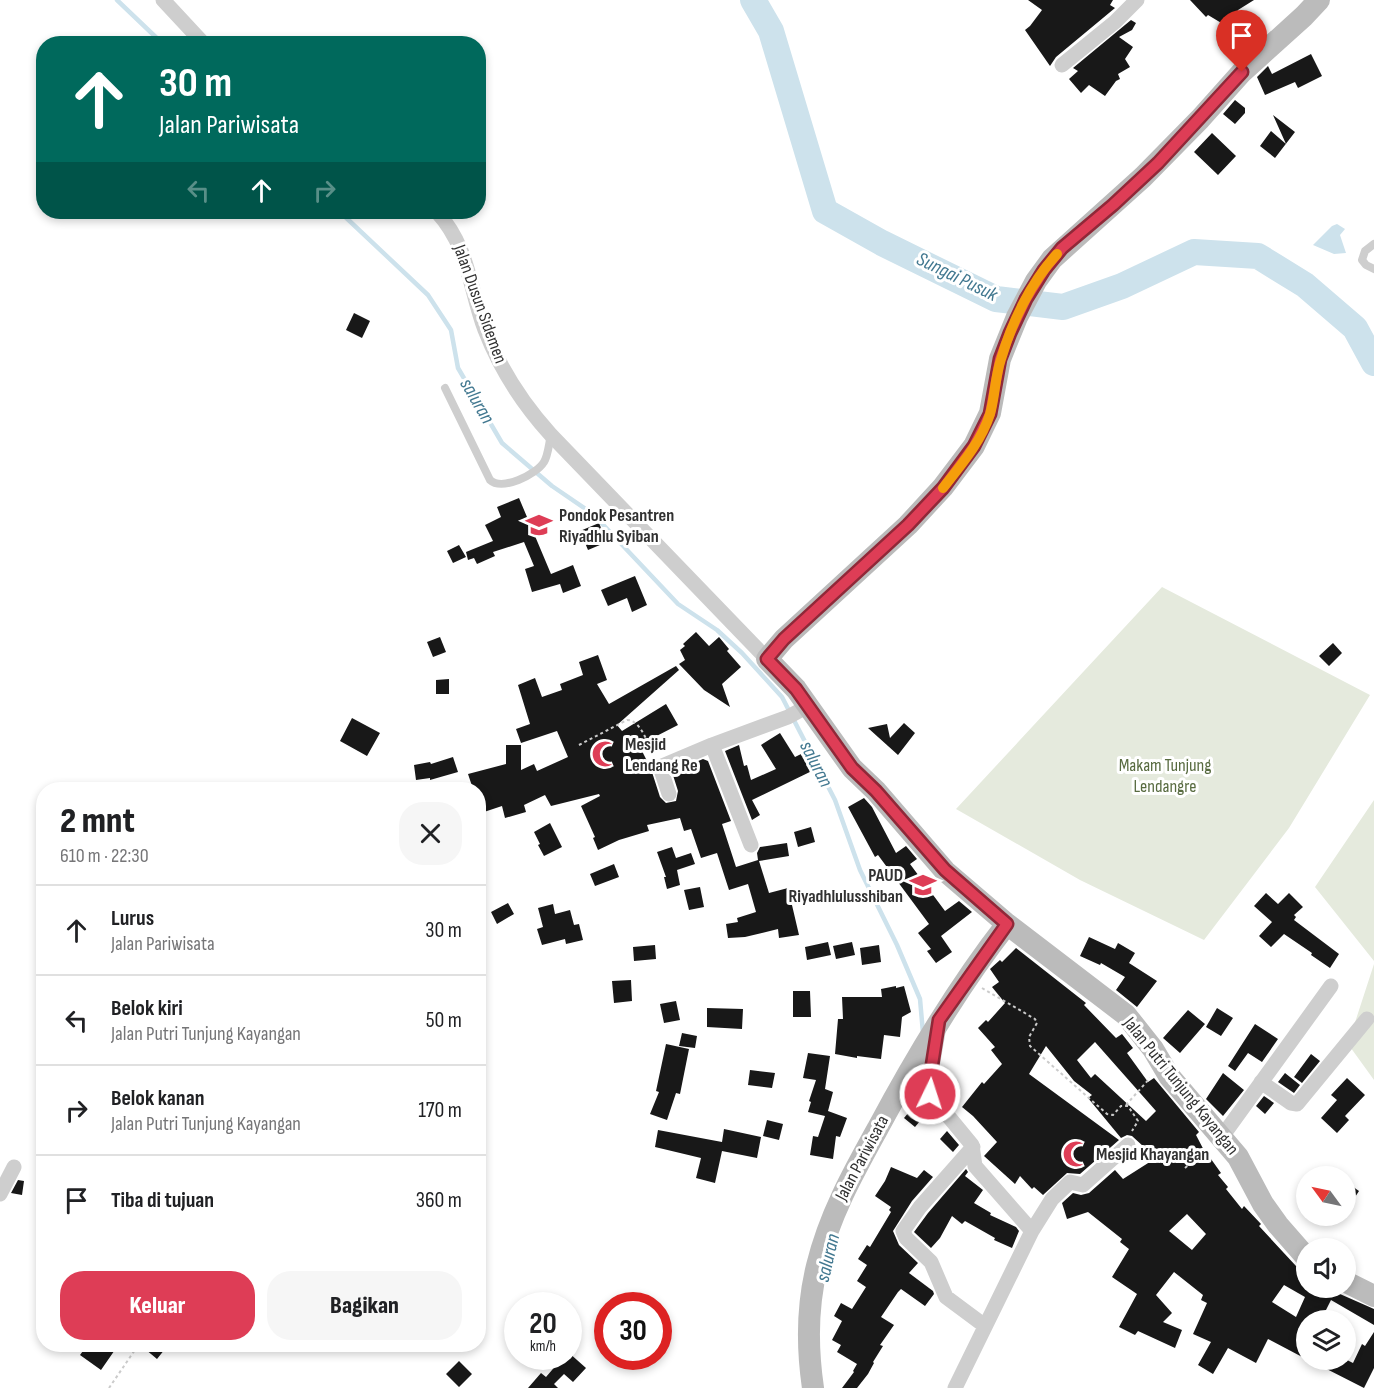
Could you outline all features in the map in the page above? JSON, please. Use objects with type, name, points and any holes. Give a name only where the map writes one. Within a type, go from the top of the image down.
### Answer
[{"type":"street","points":[[163,0],[197,36]]},
{"type":"street","points":[[1062,65],[1115,22],[1137,0]]},
{"type":"street","points":[[767,659],[784,639],[908,525],[943,488],[974,446],[983,430],[993,402],[1000,359],[1017,317],[1036,281],[1062,248],[1143,177],[1242,72],[1319,0]]},
{"type":"street","name":"Jalan Dusun Sidemen","points":[[443,219],[452,230],[466,259],[479,310],[502,368],[524,403],[551,435],[767,659]]},
{"type":"street","name":"Jalan Putri Tunjung Kayangan","points":[[767,659],[796,689],[806,707],[852,768],[876,791],[945,870],[1007,924],[1126,1015],[1221,1138],[1238,1156],[1263,1204],[1296,1246]]},
{"type":"street","points":[[669,794],[660,767],[789,717],[806,707]]},
{"type":"street","points":[[712,745],[752,844]]},
{"type":"street","name":"Jalan Pariwisata","points":[[813,1388],[808,1322],[816,1269],[827,1229],[844,1190],[924,1044],[1007,924]]},
{"type":"street","points":[[1221,1138],[1331,986]]},
{"type":"street","points":[[1261,1082],[1297,1104],[1366,1019]]},
{"type":"street","points":[[939,1020],[929,1091],[973,1147],[975,1166],[1032,1231]]},
{"type":"street","points":[[955,1388],[1032,1231],[1052,1199],[1063,1187],[1073,1181],[1083,1185],[1128,1145]]},
{"type":"street","points":[[973,1147],[920,1207],[903,1232],[906,1238],[932,1262],[946,1297],[985,1326]]},
{"type":"street","points":[[0,1194],[14,1167]]},
{"type":"street","points":[[1356,1287],[1374,1296]]},
{"type":"lane","points":[[1374,244],[1365,251],[1362,260],[1374,269]]},
{"type":"lane","points":[[446,388],[494,484],[506,485],[534,471],[544,462],[551,435]]},
{"type":"path","points":[[579,745],[631,720],[637,724],[660,767]]},
{"type":"path","points":[[967,979],[1035,1019],[1037,1023],[1029,1040],[1031,1047],[1107,1114],[1113,1115],[1125,1105],[1164,1066]]},
{"type":"path","points":[[1125,1105],[1138,1121],[1132,1130],[1128,1145]]},
{"type":"path","points":[[1185,1168],[1221,1138]]},
{"type":"path","points":[[109,1388],[134,1352]]},
{"type":"green space","name":"Makam Tunjung Lendangre","points":[[1162,587],[1370,695],[1289,828],[1204,940],[1080,880],[956,809]]},
{"type":"green space","points":[[1374,800],[1374,961],[1315,887]]},
{"type":"green space","points":[[1374,964],[1374,1080],[1348,1044]]},
{"type":"water","points":[[1337,224],[1345,229],[1340,235],[1346,253],[1334,254],[1313,245],[1332,226]]},
{"type":"building","points":[[1028,0],[1113,0],[1110,5],[1115,8],[1056,57],[1050,66],[1025,30],[1042,10]]},
{"type":"building","points":[[1190,0],[1254,0],[1238,10],[1228,27],[1208,15],[1206,17]]},
{"type":"building","points":[[1131,20],[1136,23],[1132,30],[1119,37],[1133,47],[1125,59],[1130,67],[1118,74],[1120,79],[1105,96],[1089,85],[1081,93],[1069,79],[1078,71],[1073,68]]},
{"type":"building","points":[[1311,54],[1322,76],[1298,88],[1295,82],[1265,95],[1257,77],[1268,66],[1272,74]]},
{"type":"building","points":[[1235,100],[1245,108],[1245,113],[1235,124],[1223,114]]},
{"type":"building","points":[[1273,115],[1295,132],[1286,144]]},
{"type":"building","points":[[1271,131],[1286,144],[1275,158],[1260,146]]},
{"type":"building","points":[[1212,133],[1236,156],[1218,175],[1194,152]]},
{"type":"building","points":[[354,313],[370,321],[362,338],[346,330]]},
{"type":"building","points":[[519,498],[551,574],[573,565],[581,586],[563,593],[560,584],[532,592],[525,569],[534,566],[524,542],[493,552],[495,556],[477,564],[474,558],[468,560],[466,552],[493,541],[485,525],[501,517],[497,507]]},
{"type":"building","points":[[599,523],[607,542],[588,550],[580,531]]},
{"type":"building","points":[[459,545],[466,557],[453,563],[447,551]]},
{"type":"building","points":[[635,576],[647,605],[632,612],[627,598],[608,606],[601,590]]},
{"type":"building","points":[[696,632],[709,646],[719,637],[729,649],[727,651],[741,667],[722,684],[730,707],[704,690],[679,664],[685,660],[680,650],[685,646],[683,644]]},
{"type":"building","points":[[440,637],[446,652],[433,657],[427,642]]},
{"type":"building","points":[[1333,643],[1342,653],[1329,666],[1319,656]]},
{"type":"building","points":[[598,655],[607,680],[597,684],[609,704],[676,666],[679,670],[617,725],[622,731],[666,704],[678,725],[639,745],[651,769],[660,797],[666,803],[676,801],[678,791],[672,772],[703,759],[708,761],[731,821],[722,824],[736,867],[758,860],[757,853],[760,847],[787,843],[789,856],[759,861],[769,893],[788,888],[799,935],[779,938],[778,929],[745,937],[728,938],[726,924],[738,922],[737,918],[756,912],[748,884],[729,890],[717,853],[701,858],[691,829],[684,831],[680,818],[647,825],[649,831],[619,840],[598,850],[593,838],[595,837],[581,806],[600,796],[599,794],[551,806],[545,795],[524,805],[526,812],[505,818],[502,806],[486,811],[486,782],[471,782],[468,774],[506,764],[506,745],[521,745],[521,770],[534,764],[537,771],[568,757],[557,731],[521,743],[516,729],[530,724],[518,685],[535,678],[542,697],[562,690],[560,684],[583,675],[579,662]]},
{"type":"building","points":[[449,679],[449,694],[436,694],[436,680]]},
{"type":"building","points":[[352,718],[380,733],[367,756],[340,741]]},
{"type":"building","points":[[904,723],[915,733],[898,755],[868,728],[887,724],[890,738]]},
{"type":"building","points":[[780,733],[795,757],[807,751],[816,769],[752,800],[760,815],[752,820],[725,751],[739,745],[744,766],[747,765],[751,780],[776,769],[761,745]]},
{"type":"building","points":[[453,757],[458,772],[430,780],[430,778],[416,780],[414,765],[430,762],[431,764]]},
{"type":"building","points":[[864,798],[872,807],[896,853],[906,846],[917,859],[910,864],[945,911],[959,901],[972,912],[941,936],[952,952],[936,963],[927,951],[931,949],[918,933],[929,924],[878,855],[875,857],[848,807]]},
{"type":"building","points":[[550,823],[562,847],[544,856],[534,832]]},
{"type":"building","points":[[811,827],[815,842],[798,847],[794,832]]},
{"type":"building","points":[[672,847],[676,858],[691,853],[695,864],[677,870],[680,885],[667,889],[664,877],[666,877],[657,852]]},
{"type":"building","points":[[614,864],[619,877],[595,886],[590,874]]},
{"type":"building","points":[[700,887],[704,907],[689,910],[684,890]]},
{"type":"building","points":[[1266,893],[1278,904],[1289,893],[1303,907],[1294,915],[1296,917],[1294,920],[1339,954],[1330,968],[1284,934],[1271,947],[1259,936],[1272,922],[1254,906]]},
{"type":"building","points":[[508,903],[514,914],[497,924],[491,912]]},
{"type":"building","points":[[553,904],[555,914],[570,910],[574,925],[579,924],[583,940],[566,944],[565,939],[542,945],[537,929],[543,927],[538,908]]},
{"type":"building","points":[[1089,937],[1115,949],[1118,943],[1135,953],[1129,963],[1157,981],[1137,1007],[1116,990],[1125,977],[1101,963],[1100,965],[1080,956]]},
{"type":"building","points":[[828,942],[831,955],[807,960],[805,947]]},
{"type":"building","points":[[852,942],[855,955],[836,959],[833,946]]},
{"type":"building","points":[[655,945],[656,959],[634,961],[633,947]]},
{"type":"building","points":[[879,945],[881,962],[862,965],[860,948]]},
{"type":"building","points":[[1016,948],[1086,1003],[1084,1005],[1116,1038],[1122,1034],[1133,1048],[1127,1053],[1148,1082],[1154,1078],[1199,1132],[1196,1135],[1209,1160],[1211,1159],[1221,1173],[1218,1175],[1228,1187],[1226,1189],[1242,1209],[1244,1206],[1261,1224],[1259,1226],[1296,1266],[1296,1292],[1284,1285],[1272,1302],[1296,1317],[1296,1354],[1268,1339],[1256,1363],[1228,1348],[1213,1374],[1198,1365],[1211,1342],[1193,1334],[1207,1303],[1201,1300],[1203,1295],[1174,1272],[1156,1295],[1172,1313],[1163,1322],[1182,1330],[1175,1348],[1138,1331],[1135,1335],[1119,1327],[1137,1294],[1112,1277],[1129,1249],[1120,1242],[1122,1239],[1088,1212],[1067,1219],[1062,1203],[1073,1193],[1081,1195],[1089,1193],[1115,1170],[1123,1179],[1156,1158],[1132,1136],[1127,1135],[1121,1138],[1088,1098],[1092,1095],[1074,1081],[1046,1046],[1029,1074],[1119,1140],[1080,1174],[1067,1173],[1043,1195],[1034,1187],[1032,1189],[1020,1176],[1015,1184],[984,1156],[997,1142],[962,1107],[982,1082],[984,1084],[1002,1064],[991,1050],[995,1047],[978,1028],[986,1020],[988,1022],[1005,1003],[992,987],[999,982],[990,969],[1000,960],[1002,962]],"holes":[[[1095,1042],[1156,1111],[1146,1121],[1095,1074],[1091,1078],[1077,1060]],[[1187,1214],[1206,1234],[1192,1250],[1169,1231]]]},
{"type":"building","points":[[631,980],[632,1001],[614,1003],[612,981]]},
{"type":"building","points":[[896,986],[896,988],[904,986],[911,1012],[902,1017],[900,1037],[884,1035],[881,1059],[835,1054],[838,1019],[843,1019],[842,997],[882,997],[881,989]]},
{"type":"building","points":[[793,991],[810,991],[811,1017],[793,1017]]},
{"type":"building","points":[[676,1001],[680,1020],[664,1023],[660,1004]]},
{"type":"building","points":[[707,1008],[743,1009],[742,1029],[707,1027]]},
{"type":"building","points":[[1217,1008],[1233,1018],[1221,1036],[1206,1027]]},
{"type":"building","points":[[1188,1010],[1205,1024],[1180,1053],[1163,1038]]},
{"type":"building","points":[[1255,1024],[1278,1039],[1262,1062],[1248,1053],[1235,1071],[1228,1066]]},
{"type":"building","points":[[682,1033],[697,1036],[695,1048],[679,1046]]},
{"type":"building","points":[[666,1044],[689,1049],[680,1094],[676,1093],[667,1120],[650,1114],[659,1092],[656,1091]]},
{"type":"building","points":[[808,1053],[830,1056],[825,1089],[833,1092],[828,1111],[847,1118],[840,1137],[836,1136],[833,1159],[810,1155],[813,1136],[818,1137],[825,1116],[808,1112],[816,1080],[803,1078]]},
{"type":"building","points":[[1311,1054],[1320,1061],[1302,1083],[1294,1077]]},
{"type":"building","points":[[750,1070],[775,1073],[772,1088],[748,1085]]},
{"type":"building","points":[[1223,1073],[1244,1090],[1223,1116],[1206,1099]]},
{"type":"building","points":[[1285,1073],[1300,1085],[1294,1093],[1278,1082]]},
{"type":"building","points":[[1347,1078],[1365,1095],[1345,1116],[1349,1120],[1337,1133],[1321,1118],[1337,1100],[1331,1095]]},
{"type":"building","points":[[1264,1096],[1274,1103],[1265,1114],[1256,1106]]},
{"type":"building","points":[[914,1106],[925,1115],[915,1127],[904,1118]]},
{"type":"building","points":[[767,1120],[783,1124],[779,1140],[763,1136]]},
{"type":"building","points":[[724,1129],[761,1137],[757,1158],[722,1151],[715,1183],[696,1178],[701,1158],[655,1147],[658,1130],[722,1142]]},
{"type":"building","points":[[947,1131],[959,1145],[953,1152],[940,1139]]},
{"type":"building","points":[[891,1167],[917,1178],[924,1170],[933,1177],[912,1201],[893,1231],[899,1245],[918,1263],[909,1273],[934,1294],[925,1306],[901,1289],[898,1292],[881,1317],[894,1325],[880,1345],[883,1346],[868,1374],[857,1388],[842,1388],[857,1364],[837,1352],[841,1345],[832,1340],[842,1321],[834,1316],[841,1303],[852,1309],[866,1287],[857,1281],[867,1265],[858,1259],[867,1245],[870,1247],[891,1212],[889,1210],[891,1207],[875,1196]]},
{"type":"building","points":[[966,1169],[968,1172],[965,1176],[983,1190],[974,1203],[991,1213],[990,1215],[1016,1227],[1019,1231],[1012,1248],[994,1240],[995,1238],[965,1221],[962,1224],[952,1216],[940,1238],[931,1248],[914,1232]]},
{"type":"building","points":[[18,1180],[24,1181],[22,1195],[11,1193]]},
{"type":"building","points":[[1305,1298],[1349,1298],[1374,1309],[1374,1325],[1356,1315],[1356,1310],[1348,1310],[1331,1300],[1326,1310],[1299,1310]]},
{"type":"building","points":[[1374,1332],[1374,1368],[1364,1388],[1329,1370],[1356,1370],[1356,1357],[1362,1344],[1365,1346]]},
{"type":"building","points":[[82,1352],[113,1352],[101,1370],[80,1355]]},
{"type":"building","points":[[149,1352],[163,1352],[157,1359]]},
{"type":"building","points":[[459,1361],[472,1374],[459,1387],[446,1374]]},
{"type":"building","points":[[582,1364],[586,1368],[573,1382],[564,1374],[554,1384],[558,1388],[528,1388],[541,1373],[546,1377],[552,1370],[582,1370]]},
{"type":"waterway","name":"saluran","points":[[117,0],[155,36]]},
{"type":"waterway","name":"Sungai Pusuk","points":[[753,0],[771,31],[825,211],[882,243],[996,299],[1063,307],[1122,286],[1194,252],[1258,256],[1305,285],[1355,328],[1374,363]]},
{"type":"waterway","name":"saluran","points":[[347,219],[428,295],[451,330],[458,368],[502,443],[552,486],[593,514],[678,604],[717,630],[742,653],[782,697],[835,800],[860,870],[897,945],[920,999],[923,1033]]},
{"type":"slow traffic","points":[[943,488],[980,436],[990,414],[1000,359],[1017,317],[1036,281],[1057,254]]},
{"type":"place","name":"Pondok Pesantren Riyadhlu Syiban","points":[[539,525]]},
{"type":"place","name":"Mesjid Lendang Re","points":[[605,754]]},
{"type":"place","name":"PAUD Riyadhlulusshiban","points":[[923,885]]},
{"type":"place","name":"Mesjid Khayangan","points":[[1076,1154]]},
{"type":"route","points":[[930,1094],[929,1084],[939,1020],[1007,924],[945,870],[876,791],[852,768],[796,689],[767,659],[784,639],[890,543],[926,507],[974,446],[990,414],[1000,359],[1017,317],[1036,281],[1052,259],[1143,177],[1242,72]]}]
